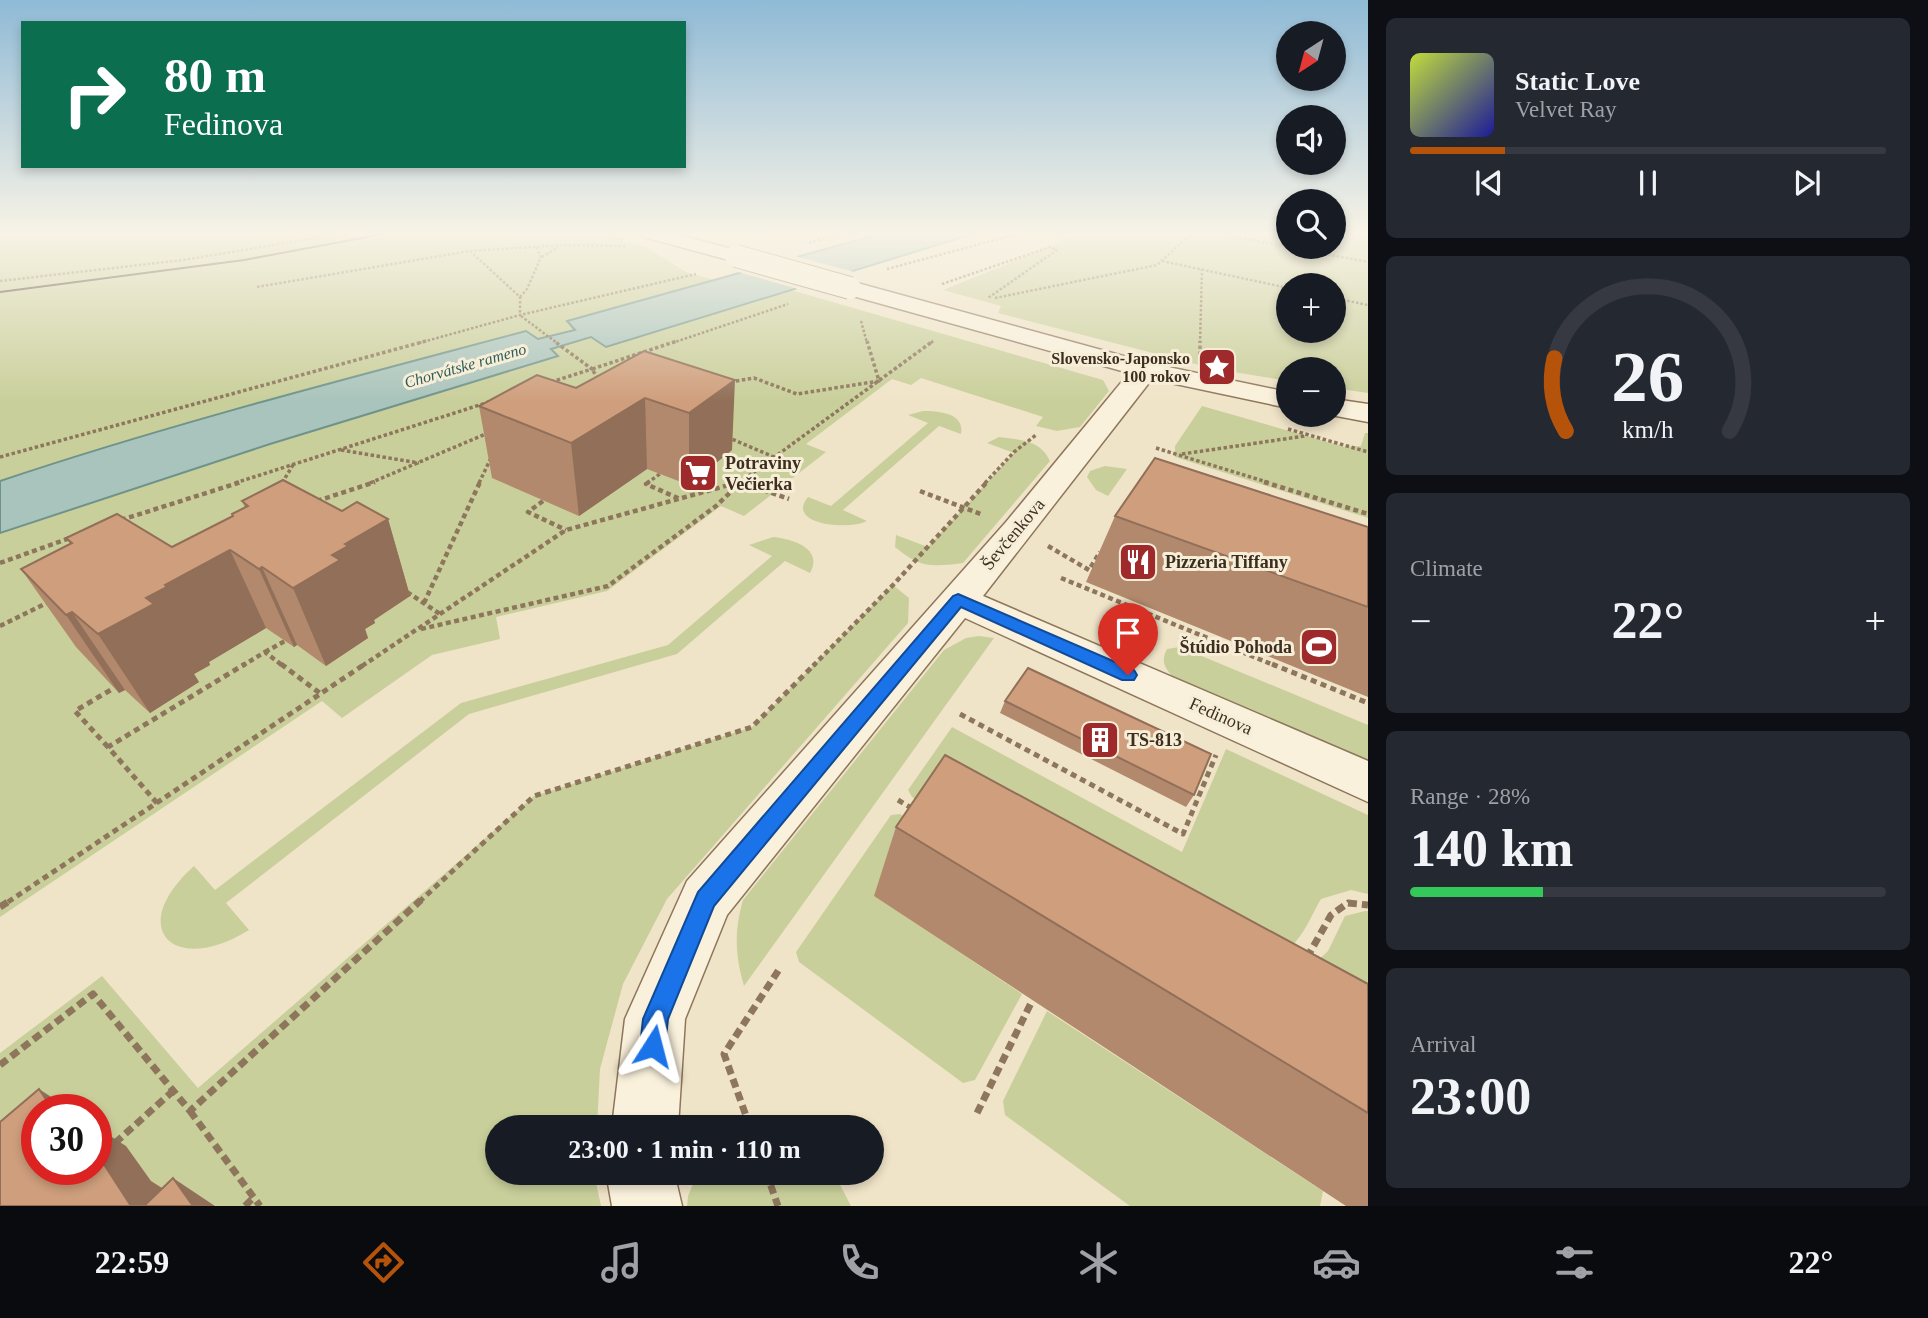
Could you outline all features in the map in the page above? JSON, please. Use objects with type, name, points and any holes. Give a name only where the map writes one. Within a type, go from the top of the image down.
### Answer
[{"type":"street","points":[[855,289],[1146,370],[1276,397]]},
{"type":"street","name":"Ševčenkova","points":[[646,1115],[655,1019],[706,900],[958,600],[1146,370]]},
{"type":"street","points":[[1346,409],[1368,412]]},
{"type":"street","name":"Fedinova","points":[[958,600],[1368,782]]},
{"type":"street","points":[[642,1185],[646,1206]]},
{"type":"path","points":[[511,289],[520,298]]},
{"type":"path","points":[[520,315],[520,298],[527,289]]},
{"type":"path","points":[[0,457],[520,315],[628,289]]},
{"type":"path","points":[[1000,289],[985,300],[1036,289]]},
{"type":"path","points":[[1200,366],[1202,289]]},
{"type":"path","points":[[1346,300],[1368,305]]},
{"type":"path","points":[[544,385],[788,305]]},
{"type":"path","points":[[520,315],[592,369],[602,383]]},
{"type":"path","points":[[860,317],[879,381]]},
{"type":"path","points":[[417,630],[608,586],[716,506],[740,482],[935,339]]},
{"type":"path","points":[[728,383],[754,378],[797,394],[879,381]]},
{"type":"path","points":[[118,521],[494,401]]},
{"type":"path","points":[[306,505],[392,476],[493,431]]},
{"type":"path","points":[[717,433],[775,457]]},
{"type":"path","points":[[190,1111],[534,796],[752,727],[893,585],[1014,452],[1035,435]]},
{"type":"path","points":[[1179,455],[1310,435]]},
{"type":"path","points":[[1156,447],[1368,514]]},
{"type":"path","points":[[340,450],[420,463]]},
{"type":"path","points":[[424,603],[494,451]]},
{"type":"path","points":[[278,488],[293,464]]},
{"type":"path","points":[[660,474],[646,484],[680,499]]},
{"type":"path","points":[[0,907],[566,530],[740,482],[789,499]]},
{"type":"path","points":[[920,491],[963,507]]},
{"type":"path","points":[[543,501],[528,512],[566,530]]},
{"type":"path","points":[[0,563],[79,535]]},
{"type":"path","points":[[1045,544],[1088,569],[1103,548]]},
{"type":"path","points":[[1061,578],[1368,703]]},
{"type":"path","points":[[401,588],[441,614]]},
{"type":"path","points":[[0,626],[57,598]]},
{"type":"path","points":[[108,747],[285,641]]},
{"type":"path","points":[[265,652],[321,694]]},
{"type":"path","points":[[114,688],[75,711],[157,803]]},
{"type":"path","points":[[960,714],[1183,834],[1221,744]]},
{"type":"path","points":[[898,800],[921,814]]},
{"type":"path","points":[[1300,958],[1309,954],[1331,915],[1348,903],[1368,905]]},
{"type":"path","points":[[746,1115],[724,1054],[780,968]]},
{"type":"path","points":[[0,1065],[93,994],[190,1111],[260,1206]]},
{"type":"path","points":[[977,1113],[1032,1001]]},
{"type":"path","points":[[112,1147],[173,1091]]},
{"type":"path","points":[[771,1185],[778,1206]]},
{"type":"path","points":[[245,1206],[254,1197]]},
{"type":"green space","points":[[0,289],[682,289],[567,321],[576,329],[538,339],[525,331],[196,420],[0,481]]},
{"type":"green space","points":[[1276,289],[1276,343],[1346,343],[1346,289],[1368,289],[1368,393],[1346,390],[1346,357],[1276,357],[1276,379],[1215,369],[998,313],[1001,306],[943,290]]},
{"type":"green space","points":[[791,290],[1103,380],[1109,391],[1080,427],[1057,431],[1036,426],[1043,417],[921,378],[911,385],[892,379],[806,444],[826,452],[744,516],[721,506],[607,591],[496,617],[500,639],[432,655],[342,718],[322,701],[0,917],[0,533],[270,444],[558,356],[550,349],[591,337],[606,347]]},
{"type":"green space","points":[[1202,406],[1345,447],[1361,446],[1365,433],[1368,433],[1368,518],[1175,457],[1175,446]]},
{"type":"green space","points":[[923,411],[955,417],[961,427],[961,434],[939,426],[843,510],[867,521],[833,525],[821,523],[805,514],[803,506],[808,497],[831,506],[928,423],[908,415]]},
{"type":"green space","points":[[999,437],[1035,445],[1041,448],[1050,461],[963,563],[926,564],[912,559],[895,547],[896,535],[928,547],[1014,453],[987,443]]},
{"type":"green space","points":[[1105,466],[1127,469],[1108,496],[1096,490],[1087,477],[1090,471]]},
{"type":"green space","points":[[773,537],[804,546],[813,557],[810,573],[785,561],[677,654],[469,714],[226,903],[249,930],[222,943],[199,949],[180,947],[167,939],[161,926],[163,909],[173,888],[194,866],[215,890],[461,703],[668,645],[772,556],[749,545]]},
{"type":"green space","points":[[893,585],[909,598],[908,623],[667,899],[623,984],[600,1069],[598,1115],[485,1115],[485,1185],[597,1185],[601,1206],[0,1206],[0,1053],[102,976],[198,1088],[534,796],[752,727]]},
{"type":"green space","points":[[966,638],[994,638],[744,986],[737,943],[743,900],[944,650]]},
{"type":"green space","points":[[1180,647],[1368,725],[1368,764],[1172,676],[1164,664],[1165,653],[1167,649]]},
{"type":"green space","points":[[952,727],[1182,852],[1226,749],[1368,815],[1368,894],[1351,890],[1321,899],[1291,947],[1182,955],[912,797],[908,790]]},
{"type":"green space","points":[[900,814],[921,826],[875,896],[1022,994],[975,1080],[963,1083],[799,962],[796,952],[891,815]]},
{"type":"green space","points":[[1368,911],[1368,1065],[1313,965],[1328,951],[1345,916]]},
{"type":"green space","points":[[1047,1011],[1323,1191],[1320,1206],[1130,1206],[1005,1115],[1003,1101]]},
{"type":"green space","points":[[693,1185],[840,1185],[851,1206],[687,1206]]},
{"type":"water","name":"Chorvátske rameno","points":[[681,289],[793,289],[606,347],[591,337],[551,349],[558,356],[270,444],[0,533],[0,481],[196,420],[526,331],[538,339],[575,330],[567,321]]},
{"type":"building","points":[[644,351],[735,380],[689,413],[645,398],[571,443],[479,406],[537,375],[576,388]]},
{"type":"building","points":[[1155,458],[1368,527],[1368,607],[1115,516]]},
{"type":"building","points":[[283,480],[342,511],[357,502],[388,519],[345,544],[348,546],[332,555],[340,560],[293,588],[230,550],[165,585],[167,587],[146,598],[154,604],[98,634],[72,612],[66,615],[21,569],[72,543],[66,538],[117,514],[172,547],[233,516],[232,514],[248,506],[242,501]]},
{"type":"building","name":"TS-813","points":[[1028,668],[1211,754],[1194,795],[1005,701]]},
{"type":"building","points":[[945,755],[1368,984],[1368,1113],[896,827]]},
{"type":"building","points":[[21,1104],[21,1185],[112,1185],[112,1177],[131,1206],[0,1206],[0,1122]]},
{"type":"building","points":[[173,1178],[193,1206],[144,1206]]},
{"type":"tram line","points":[[0,292],[21,289]]},
{"type":"place","name":"Slovensko-Japonsko 100 rokov","points":[[1217,367]]},
{"type":"place","name":"Potraviny Večierka","points":[[698,473]]},
{"type":"place","name":"Pizzeria Tiffany","points":[[1138,562]]},
{"type":"place","name":"Štúdio Pohoda","points":[[1319,647]]},
{"type":"place","name":"TS-813","points":[[1100,740]]},
{"type":"route","points":[[653,1046],[655,1019],[706,900],[958,600],[1128,675]]}]
